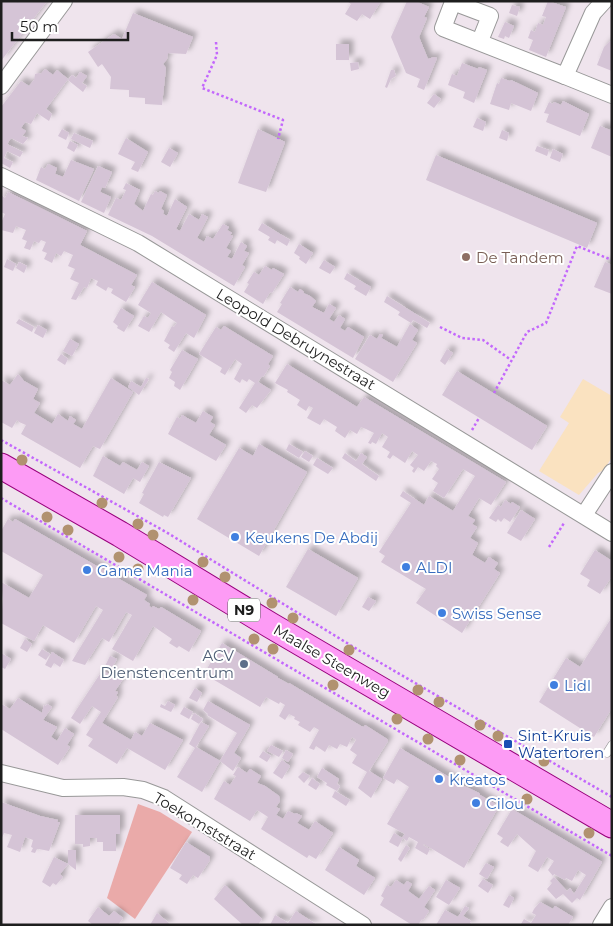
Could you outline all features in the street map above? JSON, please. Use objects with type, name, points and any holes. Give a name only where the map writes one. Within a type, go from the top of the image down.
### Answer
[{"type":"main road","name":"Maalse Steenweg","points":[[1,466],[120,534],[270,625],[612,825]]},
{"type":"street","points":[[1,86],[64,1]]},
{"type":"street","points":[[480,42],[490,16],[452,1],[442,28],[612,95]]},
{"type":"street","points":[[565,76],[593,13],[604,1]]},
{"type":"street","name":"Leopold Debruynestraat","points":[[1,176],[138,243],[612,533]]},
{"type":"street","points":[[578,512],[612,472]]},
{"type":"street","name":"Toekomststraat","points":[[1,773],[63,788],[123,787],[142,790],[164,798],[363,925]]},
{"type":"street","points":[[601,925],[612,907]]},
{"type":"lane","points":[[607,753],[612,745]]},
{"type":"path","points":[[216,42],[217,55],[202,88],[283,120],[278,139]]},
{"type":"path","points":[[494,393],[528,332],[546,323],[577,246],[612,260]]},
{"type":"path","points":[[440,327],[462,338],[483,340],[511,360]]},
{"type":"path","points":[[1,440],[166,532],[368,655],[612,797]]},
{"type":"path","points":[[1,498],[612,856]]},
{"type":"path","points":[[549,547],[578,512]]},
{"type":"shaded area","points":[[583,379],[612,396],[612,457],[604,470],[598,473],[579,495],[539,471],[569,423],[560,417]]},
{"type":"shaded area","points":[[138,804],[160,812],[192,832],[135,919],[107,898]]},
{"type":"building","points":[[1,1],[15,1],[18,3],[19,1],[47,1],[1,61]]},
{"type":"building","points":[[347,1],[381,1],[370,19],[362,14],[357,21],[345,14],[351,4]]},
{"type":"building","points":[[407,1],[415,1],[429,7],[424,17],[427,18],[419,37],[428,59],[437,58],[424,90],[417,87],[420,79],[406,73],[391,37]]},
{"type":"building","points":[[548,1],[566,7],[546,57],[529,50],[533,40],[528,38],[531,30],[535,32],[538,23],[543,25],[546,17],[542,16]]},
{"type":"building","points":[[512,5],[520,7],[517,16],[509,13]]},
{"type":"building","points":[[133,13],[193,37],[186,54],[168,53],[167,59],[163,64],[166,68],[162,105],[145,104],[145,98],[129,97],[129,90],[110,89],[111,77],[102,64],[98,67],[88,52],[114,34],[122,39]]},
{"type":"building","points":[[505,22],[514,26],[509,38],[505,36],[504,39],[498,37]]},
{"type":"building","points":[[610,41],[612,42],[612,71],[597,65],[604,47]]},
{"type":"building","points":[[336,44],[349,44],[349,60],[336,60]]},
{"type":"building","points":[[358,62],[359,69],[351,71],[350,63]]},
{"type":"building","points":[[462,63],[487,70],[474,103],[463,98],[465,92],[448,85],[452,74],[457,76]]},
{"type":"building","points":[[45,69],[53,75],[57,70],[68,79],[46,109],[52,114],[49,121],[37,113],[31,124],[25,122],[21,128],[26,131],[22,136],[28,138],[23,144],[11,138],[7,144],[23,152],[20,157],[7,151],[4,158],[13,162],[10,168],[1,163],[1,107],[21,81],[29,86],[34,80],[35,74],[41,74]]},
{"type":"building","points":[[391,70],[394,70],[396,76],[391,79],[387,88],[385,87]]},
{"type":"building","points":[[80,72],[87,76],[82,83],[87,86],[83,92],[68,80],[72,75],[76,78]]},
{"type":"building","points":[[501,78],[511,80],[538,93],[531,111],[511,103],[509,110],[490,104],[497,83],[499,84]]},
{"type":"building","points":[[434,94],[441,99],[434,108],[427,103]]},
{"type":"building","points":[[563,101],[589,114],[580,136],[546,122],[549,114],[544,113],[549,102],[561,105]]},
{"type":"building","points":[[477,118],[486,122],[483,131],[473,127]]},
{"type":"building","points":[[600,126],[610,130],[612,127],[612,157],[591,148]]},
{"type":"building","points":[[62,129],[69,133],[66,140],[58,136]]},
{"type":"building","points":[[258,129],[285,142],[266,192],[238,183]]},
{"type":"building","points":[[502,130],[509,133],[507,141],[499,138]]},
{"type":"building","points":[[74,133],[93,141],[90,148],[71,139]]},
{"type":"building","points":[[126,138],[148,152],[138,172],[131,169],[135,162],[118,154]]},
{"type":"building","points":[[70,141],[78,145],[74,152],[67,148]]},
{"type":"building","points":[[537,146],[549,150],[547,156],[535,151]]},
{"type":"building","points":[[169,148],[178,153],[170,167],[161,162]]},
{"type":"building","points":[[553,149],[563,154],[560,162],[550,158]]},
{"type":"building","points":[[436,155],[597,223],[587,248],[426,180]]},
{"type":"building","points":[[71,160],[94,169],[79,201],[36,180],[41,167],[45,169],[48,164],[57,168],[55,174],[63,177]]},
{"type":"building","points":[[98,166],[112,172],[105,188],[102,187],[100,192],[111,197],[104,213],[81,202]]},
{"type":"building","points":[[126,183],[140,190],[134,204],[143,211],[151,194],[153,195],[155,191],[159,193],[160,191],[167,195],[161,209],[164,211],[163,214],[167,216],[175,199],[187,207],[176,229],[180,231],[189,214],[199,220],[202,214],[208,217],[197,238],[204,242],[207,236],[213,239],[223,224],[229,227],[227,230],[233,236],[226,248],[231,251],[227,257],[232,259],[241,242],[247,246],[244,251],[249,253],[242,265],[245,267],[234,286],[152,236],[108,215],[116,198],[121,200],[126,190],[123,189]]},
{"type":"building","points":[[8,192],[87,231],[80,245],[137,275],[131,285],[135,287],[126,302],[111,293],[113,289],[108,287],[106,291],[96,285],[98,281],[91,278],[87,288],[84,287],[76,300],[71,299],[79,283],[70,279],[75,269],[68,266],[73,255],[64,251],[61,256],[56,253],[52,263],[44,259],[47,253],[42,251],[46,242],[41,240],[39,243],[34,241],[30,250],[24,248],[27,241],[22,239],[26,230],[16,226],[13,233],[1,230],[1,223],[5,214],[1,212],[1,195],[5,198]]},
{"type":"building","points":[[262,223],[290,240],[287,246],[277,240],[275,244],[268,240],[270,237],[258,230]]},
{"type":"building","points":[[299,244],[313,253],[306,264],[294,253]]},
{"type":"building","points":[[7,259],[16,264],[13,271],[4,267]]},
{"type":"building","points":[[324,260],[335,267],[330,274],[319,268]]},
{"type":"building","points":[[19,262],[27,266],[24,273],[16,268]]},
{"type":"building","points":[[605,262],[612,265],[612,294],[594,287]]},
{"type":"building","points":[[265,266],[284,274],[263,304],[244,292],[254,272],[259,275]]},
{"type":"building","points":[[347,273],[371,287],[366,296],[354,289],[356,286],[344,279]]},
{"type":"building","points":[[152,282],[206,315],[194,338],[186,333],[174,352],[168,348],[170,345],[164,341],[172,326],[174,327],[177,323],[161,312],[149,332],[138,326],[144,316],[148,318],[151,313],[138,305]]},
{"type":"building","points":[[290,287],[298,292],[300,289],[303,293],[310,296],[316,301],[312,307],[324,313],[329,304],[336,308],[329,319],[334,322],[339,315],[345,319],[340,328],[345,331],[348,327],[364,337],[353,358],[277,312]]},
{"type":"building","points":[[387,296],[430,323],[427,328],[413,320],[411,323],[398,315],[400,312],[384,302]]},
{"type":"building","points":[[121,308],[134,316],[124,332],[117,328],[118,326],[113,322]]},
{"type":"building","points":[[19,319],[34,327],[32,332],[16,323]]},
{"type":"building","points":[[410,324],[418,330],[412,340],[417,343],[393,382],[355,359],[370,335],[377,339],[380,334],[383,335],[381,338],[397,347]]},
{"type":"building","points":[[38,325],[47,330],[43,338],[34,333]]},
{"type":"building","points":[[224,326],[273,356],[268,364],[270,366],[258,382],[271,390],[257,408],[252,405],[246,413],[239,408],[255,383],[249,379],[247,382],[242,379],[240,383],[234,379],[242,364],[235,359],[225,375],[220,372],[222,368],[199,354],[216,327],[221,330]]},
{"type":"building","points":[[70,339],[79,344],[72,356],[63,351]]},
{"type":"building","points":[[447,349],[453,353],[445,365],[440,361]]},
{"type":"building","points":[[182,350],[198,359],[180,390],[174,386],[175,382],[169,378],[172,372],[170,370]]},
{"type":"building","points":[[61,354],[68,359],[65,365],[57,360]]},
{"type":"building","points":[[287,364],[357,407],[364,397],[506,482],[491,505],[479,498],[468,516],[475,520],[472,524],[477,527],[470,538],[478,543],[472,555],[485,563],[489,557],[498,563],[494,569],[500,573],[462,633],[416,603],[426,589],[381,562],[385,556],[379,552],[411,503],[400,496],[403,491],[424,505],[429,496],[453,511],[475,476],[463,469],[444,498],[433,491],[438,483],[432,479],[439,469],[436,466],[437,464],[431,461],[424,471],[418,467],[414,473],[412,471],[414,468],[410,465],[418,455],[412,451],[405,463],[393,455],[390,459],[387,457],[390,452],[382,447],[388,437],[382,433],[376,444],[372,442],[371,444],[368,443],[374,433],[366,429],[361,427],[357,434],[350,430],[345,438],[335,431],[337,427],[324,419],[320,425],[307,418],[313,408],[309,406],[306,411],[297,405],[300,400],[287,392],[288,390],[275,383]]},
{"type":"building","points":[[457,371],[547,426],[532,450],[442,395]]},
{"type":"building","points":[[18,374],[24,381],[38,389],[33,399],[40,403],[34,413],[52,424],[58,414],[68,421],[70,416],[76,420],[73,424],[82,429],[111,378],[133,392],[100,449],[93,446],[80,468],[21,434],[26,425],[17,420],[12,428],[1,422],[1,380],[10,385]]},
{"type":"building","points":[[146,378],[149,379],[139,395],[128,387],[131,381],[141,387]]},
{"type":"building","points":[[203,411],[213,417],[210,422],[215,425],[209,435],[226,445],[216,461],[168,434],[177,417],[180,419],[182,415],[196,423]]},
{"type":"building","points":[[259,444],[307,472],[259,556],[197,519],[239,448],[253,456]]},
{"type":"building","points":[[289,444],[303,452],[299,458],[286,450]]},
{"type":"building","points":[[305,451],[313,456],[309,462],[301,457]]},
{"type":"building","points":[[345,453],[356,461],[361,453],[367,457],[362,464],[379,476],[376,481],[342,458]]},
{"type":"building","points":[[103,456],[120,466],[123,462],[137,470],[142,462],[149,466],[140,482],[133,478],[124,494],[93,476]]},
{"type":"building","points":[[317,458],[333,468],[328,474],[313,465]]},
{"type":"building","points":[[159,462],[191,478],[168,517],[164,515],[163,517],[139,503],[144,494],[142,493]]},
{"type":"building","points":[[505,500],[520,507],[510,522],[504,518],[501,522],[498,519],[496,522],[489,518],[498,505],[501,507]]},
{"type":"building","points":[[521,510],[535,519],[521,541],[507,533]]},
{"type":"building","points":[[8,519],[13,522],[15,519],[147,595],[144,600],[152,608],[153,606],[159,609],[161,607],[201,631],[189,652],[169,643],[172,639],[153,626],[133,661],[112,649],[132,615],[126,612],[109,642],[102,638],[85,665],[72,661],[103,610],[96,606],[74,643],[43,625],[34,641],[1,623],[3,599],[1,582],[29,598],[43,575],[1,551],[1,531]]},
{"type":"building","points":[[308,549],[358,578],[336,616],[286,587]]},
{"type":"building","points":[[595,550],[612,561],[612,576],[600,594],[587,586],[590,580],[580,574]]},
{"type":"building","points":[[368,597],[376,601],[369,611],[362,607]]},
{"type":"building","points":[[612,617],[612,708],[594,737],[539,702],[566,658],[580,667]]},
{"type":"building","points":[[25,639],[32,644],[27,652],[20,648]]},
{"type":"building","points":[[222,643],[278,678],[387,739],[388,741],[369,771],[382,779],[371,798],[358,788],[367,772],[352,763],[357,755],[350,750],[355,739],[352,737],[347,747],[340,744],[337,749],[329,745],[325,752],[316,746],[314,750],[309,748],[319,730],[314,727],[310,732],[298,725],[300,722],[289,714],[285,720],[279,716],[285,705],[266,697],[260,707],[204,674]]},
{"type":"building","points":[[42,649],[50,654],[46,660],[38,655]]},
{"type":"building","points":[[52,652],[64,660],[60,667],[54,663],[51,668],[45,665]]},
{"type":"building","points":[[1,653],[11,659],[5,669],[1,667]]},
{"type":"building","points":[[110,656],[117,659],[110,671],[104,668]]},
{"type":"building","points":[[102,671],[123,679],[115,691],[118,692],[116,696],[118,697],[102,723],[131,740],[135,732],[142,736],[150,723],[183,740],[165,770],[127,748],[117,764],[88,746],[93,739],[86,735],[101,712],[92,706],[80,724],[71,718]]},
{"type":"building","points":[[195,688],[202,693],[197,702],[189,698]]},
{"type":"building","points":[[18,698],[42,713],[44,705],[46,706],[47,704],[52,707],[43,720],[57,727],[51,737],[57,741],[65,728],[74,734],[67,745],[70,747],[58,765],[1,729],[1,704],[10,709]]},
{"type":"building","points":[[168,701],[175,705],[171,712],[160,707],[161,704],[165,706]]},
{"type":"building","points":[[208,701],[250,725],[234,753],[241,758],[233,771],[220,761],[237,733],[207,715],[203,710]]},
{"type":"building","points":[[184,707],[193,712],[189,719],[180,714]]},
{"type":"building","points":[[194,713],[203,719],[199,724],[191,719]]},
{"type":"building","points":[[201,722],[209,726],[196,747],[220,761],[202,792],[177,777],[195,748],[189,744]]},
{"type":"building","points":[[271,745],[283,751],[279,757],[267,751]]},
{"type":"building","points":[[400,748],[499,806],[464,868],[424,844],[430,849],[427,855],[415,848],[418,842],[409,837],[407,841],[403,838],[398,847],[389,842],[394,833],[402,838],[405,834],[387,824],[409,787],[397,779],[394,784],[383,778]]},
{"type":"building","points":[[286,750],[293,754],[288,762],[282,758]]},
{"type":"building","points":[[263,751],[271,756],[267,762],[259,757]]},
{"type":"building","points":[[282,760],[290,766],[282,779],[273,773]]},
{"type":"building","points":[[238,767],[247,773],[250,769],[261,776],[257,783],[279,796],[280,801],[276,807],[280,809],[276,815],[283,819],[288,811],[296,813],[302,816],[297,823],[309,830],[315,821],[333,833],[316,859],[309,855],[307,858],[261,829],[268,817],[257,810],[250,821],[214,799],[224,781],[230,785],[236,776],[233,775]]},
{"type":"building","points":[[322,768],[339,779],[337,784],[340,786],[337,791],[317,777]]},
{"type":"building","points":[[303,772],[310,776],[304,783],[298,777]]},
{"type":"building","points":[[312,778],[320,784],[316,790],[308,785]]},
{"type":"building","points":[[335,791],[350,800],[346,806],[332,797]]},
{"type":"building","points":[[1,802],[60,822],[49,851],[37,849],[35,853],[31,852],[33,840],[25,837],[20,852],[7,847],[12,835],[4,833],[1,840]]},
{"type":"building","points":[[512,809],[602,862],[580,900],[577,898],[572,903],[563,894],[556,899],[547,889],[554,877],[567,891],[570,888],[574,894],[586,875],[578,870],[572,881],[566,878],[565,880],[554,874],[553,876],[548,870],[554,861],[547,857],[538,872],[528,866],[536,851],[517,834],[508,847],[500,842],[503,838],[497,834]]},
{"type":"building","points":[[75,815],[120,815],[120,834],[116,834],[116,851],[103,851],[103,842],[97,842],[97,838],[90,838],[90,846],[83,847],[83,844],[75,844]]},
{"type":"building","points":[[186,842],[210,857],[198,878],[193,875],[187,884],[179,879],[182,875],[170,868]]},
{"type":"building","points":[[406,845],[410,848],[401,862],[398,859]]},
{"type":"building","points":[[339,847],[359,860],[356,866],[375,878],[364,895],[325,870]]},
{"type":"building","points":[[68,850],[76,850],[76,870],[68,864]]},
{"type":"building","points":[[54,857],[68,864],[60,874],[63,877],[56,885],[53,883],[50,887],[42,882]]},
{"type":"building","points":[[486,863],[494,867],[487,879],[479,874]]},
{"type":"building","points":[[483,879],[493,885],[488,893],[478,886]]},
{"type":"building","points":[[396,880],[404,885],[407,881],[412,884],[408,891],[419,899],[429,886],[435,890],[424,907],[429,911],[418,925],[412,925],[380,905],[384,898],[381,896],[387,885],[391,887]]},
{"type":"building","points":[[446,880],[460,888],[449,905],[436,897]]},
{"type":"building","points":[[225,885],[262,919],[258,925],[243,925],[214,899]]},
{"type":"building","points":[[509,895],[514,898],[509,908],[503,905]]},
{"type":"building","points":[[540,902],[553,909],[555,906],[573,917],[568,925],[521,924],[524,919],[531,923],[536,915],[532,913]]},
{"type":"building","points":[[465,906],[469,908],[463,916],[471,921],[470,923],[473,925],[436,925],[445,910],[458,917]]},
{"type":"building","points":[[98,907],[109,916],[114,911],[123,918],[118,925],[93,925],[88,921]]},
{"type":"building","points":[[296,911],[317,925],[270,925],[275,915],[288,923]]},
{"type":"building","points":[[157,913],[169,923],[168,925],[150,925]]},
{"type":"place","name":"De Tandem","points":[[466,257]]},
{"type":"place","name":"Keukens De Abdij","points":[[235,537]]},
{"type":"place","name":"ALDI","points":[[406,567]]},
{"type":"place","name":"Game Mania","points":[[87,570]]},
{"type":"place","name":"Swiss Sense","points":[[442,613]]},
{"type":"place","name":"ACV Dienstencentrum","points":[[244,664]]},
{"type":"place","name":"Lidl","points":[[554,685]]},
{"type":"place","name":"Sint-Kruis Watertoren","points":[[508,744]]},
{"type":"place","name":"Kreatos","points":[[439,779]]},
{"type":"place","name":"Cilou","points":[[476,803]]}]
